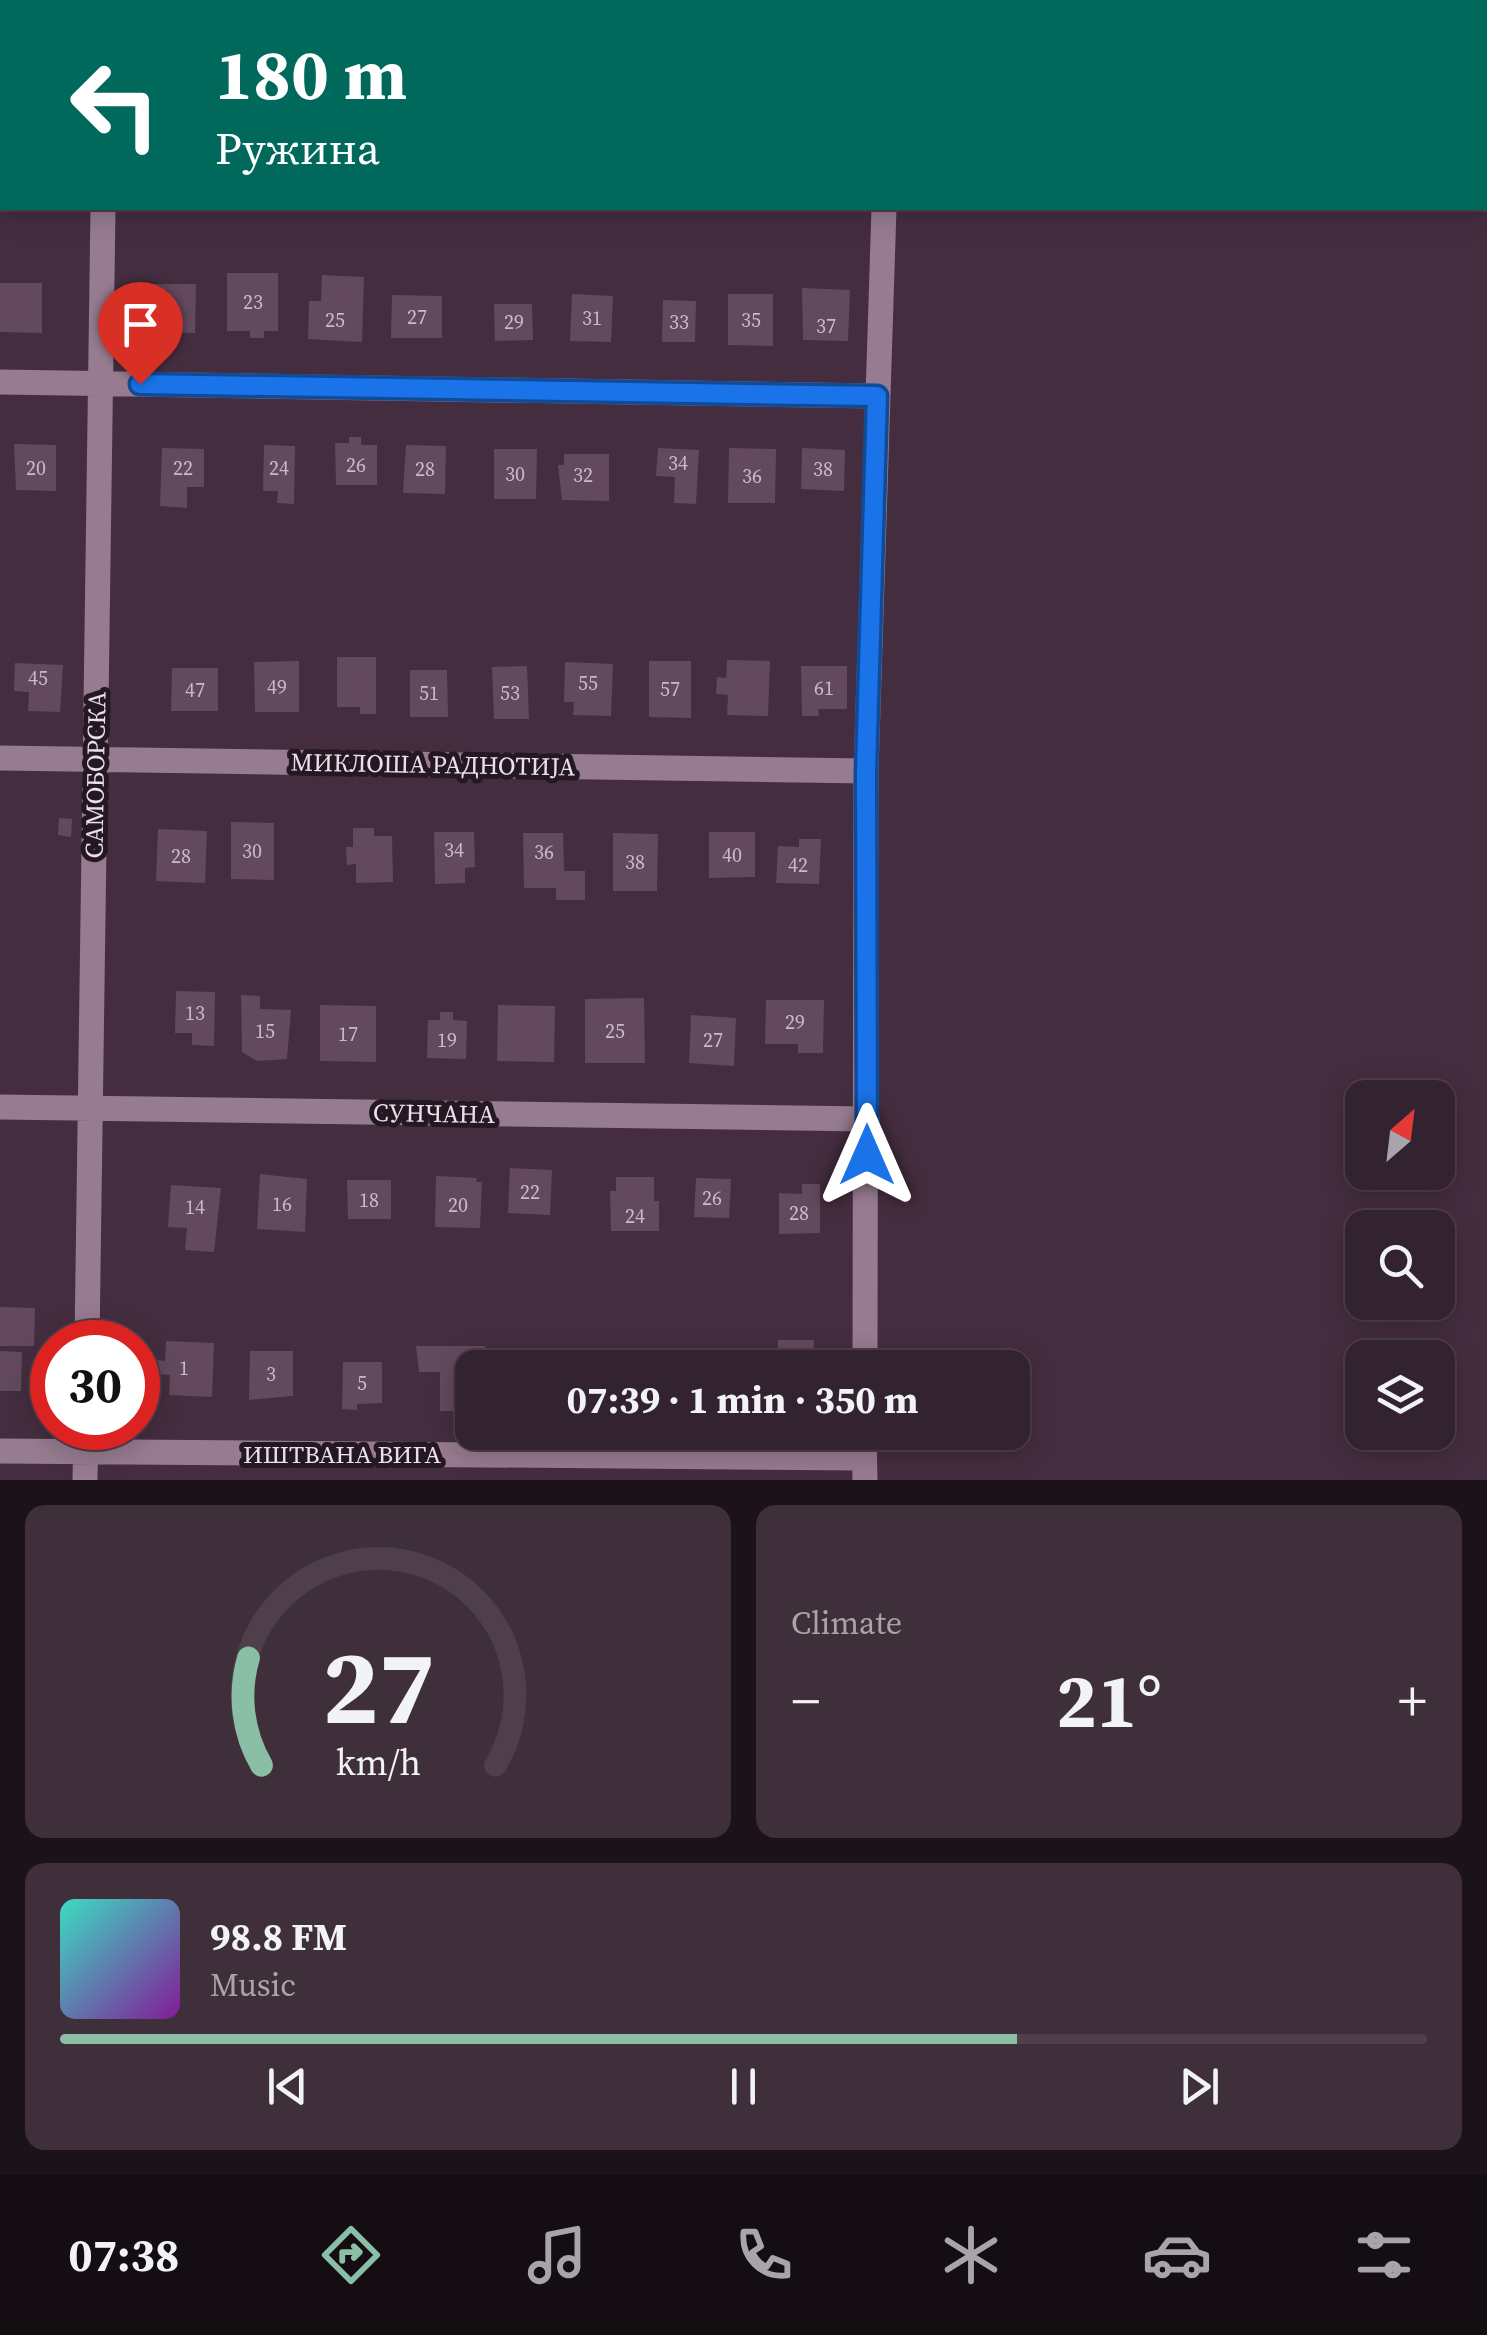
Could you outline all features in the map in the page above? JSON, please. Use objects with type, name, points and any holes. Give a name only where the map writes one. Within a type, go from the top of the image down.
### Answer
[{"type":"street","name":"САМОБОРСКА","points":[[87,1320],[103,210]]},
{"type":"street","points":[[865,1350],[866,771],[884,210]]},
{"type":"street","points":[[0,382],[877,396]]},
{"type":"street","name":"МИКЛОША РАДНОТИЈА","points":[[0,758],[866,771]]},
{"type":"street","name":"СУНЧАНА","points":[[0,1107],[868,1119]]},
{"type":"street","name":"ИШТВАНА ВИГА","points":[[160,1442],[864,1457]]},
{"type":"street","name":"ИШТВАНА ВИГА","points":[[0,1451],[30,1447]]},
{"type":"street","points":[[85,1450],[85,1480]]},
{"type":"building","points":[[227,273],[278,273],[278,331],[264,331],[264,338],[250,338],[250,331],[227,331]]},
{"type":"building","points":[[322,275],[364,277],[362,342],[308,339],[309,301],[321,301]]},
{"type":"building","points":[[0,283],[42,283],[42,333],[0,332]]},
{"type":"building","points":[[146,284],[196,284],[195,333],[146,332]]},
{"type":"building","points":[[802,288],[850,290],[848,341],[803,340]]},
{"type":"building","points":[[572,294],[613,296],[611,342],[570,341]]},
{"type":"building","points":[[728,294],[773,294],[773,346],[728,345]]},
{"type":"building","points":[[392,295],[442,296],[442,338],[391,338]]},
{"type":"building","points":[[663,300],[696,301],[695,342],[662,342]]},
{"type":"building","points":[[494,304],[532,304],[533,340],[495,341]]},
{"type":"building","points":[[349,437],[361,437],[361,445],[377,445],[377,485],[336,485],[335,443],[349,443]]},
{"type":"building","points":[[14,444],[56,445],[56,491],[16,490]]},
{"type":"building","points":[[264,445],[295,446],[294,504],[277,503],[278,491],[263,491]]},
{"type":"building","points":[[406,445],[446,446],[445,494],[403,493]]},
{"type":"building","points":[[162,448],[204,449],[204,487],[187,487],[187,508],[160,506]]},
{"type":"building","points":[[658,448],[699,450],[696,504],[674,503],[675,477],[656,476]]},
{"type":"building","points":[[729,448],[776,449],[775,503],[728,503]]},
{"type":"building","points":[[802,448],[845,450],[844,491],[801,489]]},
{"type":"building","points":[[494,449],[537,449],[536,499],[494,499]]},
{"type":"building","points":[[564,454],[609,454],[609,501],[562,500],[558,465],[564,465]]},
{"type":"building","points":[[337,657],[376,657],[376,714],[360,714],[360,707],[337,707]]},
{"type":"building","points":[[727,660],[770,661],[768,716],[727,715],[728,695],[716,694],[717,677],[726,678]]},
{"type":"building","points":[[299,661],[299,712],[255,712],[254,662]]},
{"type":"building","points":[[649,661],[691,661],[691,718],[649,717]]},
{"type":"building","points":[[565,662],[613,664],[611,716],[573,715],[574,702],[564,702]]},
{"type":"building","points":[[15,663],[63,665],[60,712],[28,711],[29,692],[14,691]]},
{"type":"building","points":[[527,666],[529,719],[494,719],[492,667]]},
{"type":"building","points":[[801,666],[847,666],[847,709],[818,709],[819,716],[802,716]]},
{"type":"building","points":[[172,668],[218,668],[218,711],[171,711]]},
{"type":"building","points":[[410,670],[447,670],[448,717],[410,717]]},
{"type":"building","points":[[59,818],[72,819],[71,837],[58,835]]},
{"type":"building","points":[[231,822],[274,823],[274,880],[231,879]]},
{"type":"building","points":[[353,828],[374,828],[374,836],[392,836],[393,882],[356,883],[356,864],[347,865],[346,847],[353,847]]},
{"type":"building","points":[[158,829],[207,831],[205,883],[156,881]]},
{"type":"building","points":[[434,832],[474,832],[475,867],[465,868],[465,883],[435,884]]},
{"type":"building","points":[[709,832],[755,832],[755,877],[709,878]]},
{"type":"building","points":[[523,833],[563,833],[564,871],[585,871],[585,900],[556,900],[556,888],[524,888]]},
{"type":"building","points":[[613,833],[658,834],[657,891],[613,891]]},
{"type":"building","points":[[799,839],[821,839],[819,884],[776,883],[778,846],[799,847]]},
{"type":"building","points":[[176,991],[215,992],[214,1046],[192,1045],[192,1033],[175,1033]]},
{"type":"building","points":[[241,995],[260,996],[260,1009],[291,1010],[287,1059],[257,1061],[242,1052]]},
{"type":"building","points":[[644,998],[645,1063],[585,1063],[585,999]]},
{"type":"building","points":[[766,1000],[824,1000],[823,1053],[798,1053],[798,1044],[765,1044]]},
{"type":"building","points":[[320,1005],[376,1006],[376,1062],[320,1061]]},
{"type":"building","points":[[498,1005],[555,1006],[554,1062],[497,1061]]},
{"type":"building","points":[[440,1012],[453,1012],[453,1020],[467,1021],[466,1059],[427,1058],[428,1020],[440,1020]]},
{"type":"building","points":[[691,1015],[736,1018],[734,1066],[689,1063]]},
{"type":"building","points":[[510,1168],[552,1170],[550,1215],[508,1213]]},
{"type":"building","points":[[260,1174],[307,1179],[305,1232],[257,1229]]},
{"type":"building","points":[[436,1176],[477,1178],[476,1182],[482,1182],[480,1228],[435,1227]]},
{"type":"building","points":[[616,1177],[654,1177],[659,1231],[611,1231],[610,1191],[616,1191]]},
{"type":"building","points":[[696,1178],[731,1179],[729,1218],[694,1217]]},
{"type":"building","points":[[347,1180],[391,1180],[391,1219],[348,1219]]},
{"type":"building","points":[[802,1184],[820,1184],[820,1233],[779,1234],[779,1193],[802,1194]]},
{"type":"building","points":[[171,1185],[221,1188],[214,1252],[185,1250],[187,1228],[168,1227]]},
{"type":"building","points":[[0,1307],[35,1308],[35,1320],[30,1320],[30,1346],[0,1346]]},
{"type":"building","points":[[778,1340],[814,1340],[813,1350],[778,1350]]},
{"type":"building","points":[[166,1341],[214,1343],[212,1397],[169,1395],[170,1375],[160,1374],[160,1360],[165,1361]]},
{"type":"building","points":[[416,1346],[485,1346],[485,1350],[455,1350],[455,1411],[440,1411],[440,1372],[419,1372]]},
{"type":"building","points":[[0,1351],[22,1352],[21,1391],[0,1391]]},
{"type":"building","points":[[250,1351],[293,1351],[293,1396],[249,1400]]},
{"type":"building","points":[[343,1362],[382,1362],[382,1403],[357,1404],[357,1410],[342,1409]]},
{"type":"route","points":[[140,384],[877,396],[866,771],[867,1155]]}]
